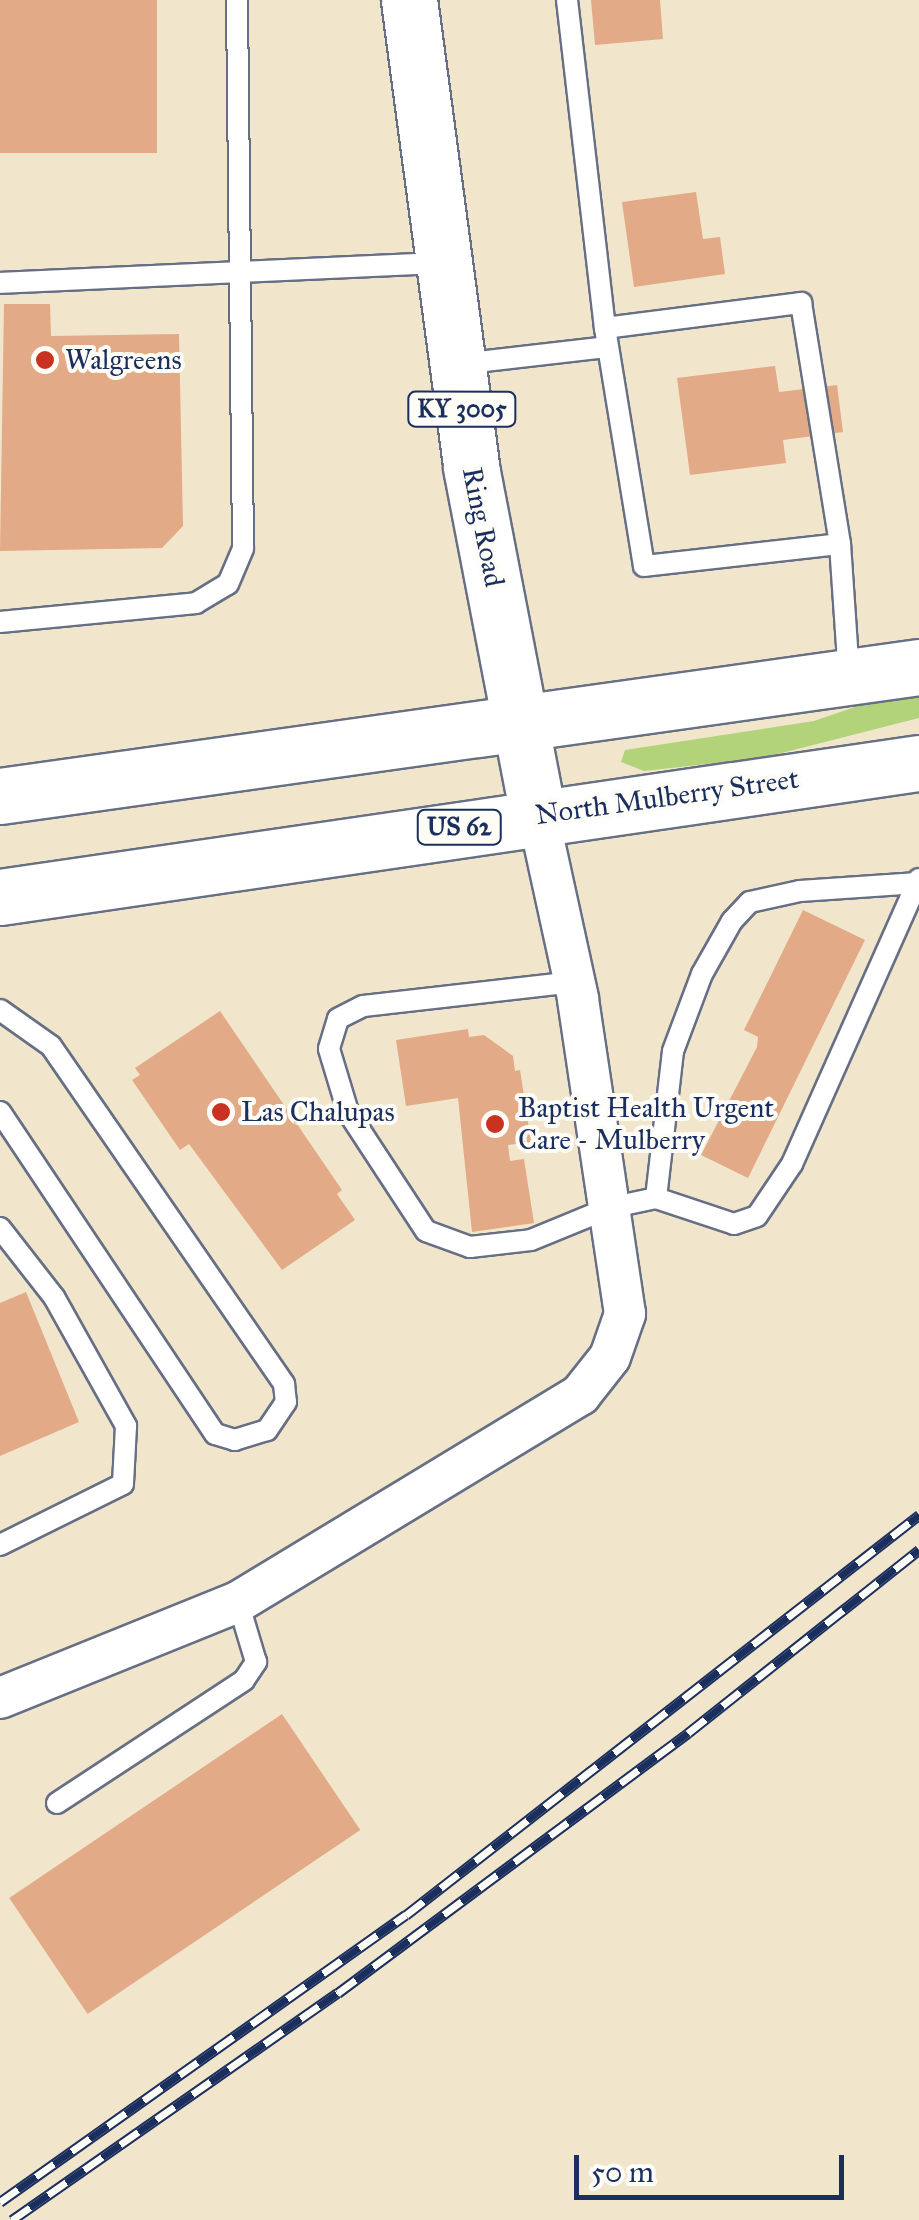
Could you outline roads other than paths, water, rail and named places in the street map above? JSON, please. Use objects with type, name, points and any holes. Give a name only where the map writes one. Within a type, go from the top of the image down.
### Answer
[{"type":"main road","name":"Ring Road","points":[[409,0],[440,263],[538,815]]},
{"type":"main road","points":[[0,796],[519,719],[919,668]]},
{"type":"main road","name":"North Mulberry Street","points":[[0,897],[538,815],[919,763]]},
{"type":"street","points":[[0,1698],[238,1602],[580,1395],[610,1357],[625,1314],[574,982],[538,815]]},
{"type":"lane","points":[[0,622],[196,603],[228,584],[243,548],[237,0]]},
{"type":"lane","points":[[567,0],[606,337],[644,566],[840,544]]},
{"type":"lane","points":[[0,283],[440,263]]},
{"type":"lane","points":[[456,364],[801,303],[840,544],[849,677]]},
{"type":"lane","points":[[574,982],[363,1006],[338,1020],[329,1049],[348,1112],[426,1231],[470,1246],[530,1240],[609,1208],[656,1198],[734,1224],[757,1216],[792,1164],[918,881],[800,891],[750,902],[702,974],[673,1051],[656,1198]]},
{"type":"lane","points":[[0,1010],[51,1046],[284,1384],[286,1402],[267,1430],[235,1440],[215,1434],[0,1112]]},
{"type":"lane","points":[[0,1228],[54,1298],[126,1426],[123,1484],[0,1545]]},
{"type":"lane","points":[[57,1804],[244,1680],[256,1662],[238,1602]]},
{"type":"railway","points":[[0,2202],[406,1915],[919,1515]]},
{"type":"railway","points":[[12,2220],[338,1993],[688,1733],[919,1550]]},
{"type":"place","name":"Walgreens","points":[[45,360]]},
{"type":"place","name":"Las Chalupas","points":[[221,1112]]},
{"type":"place","name":"Baptist Health Urgent Care - Mulberry","points":[[495,1124]]}]
